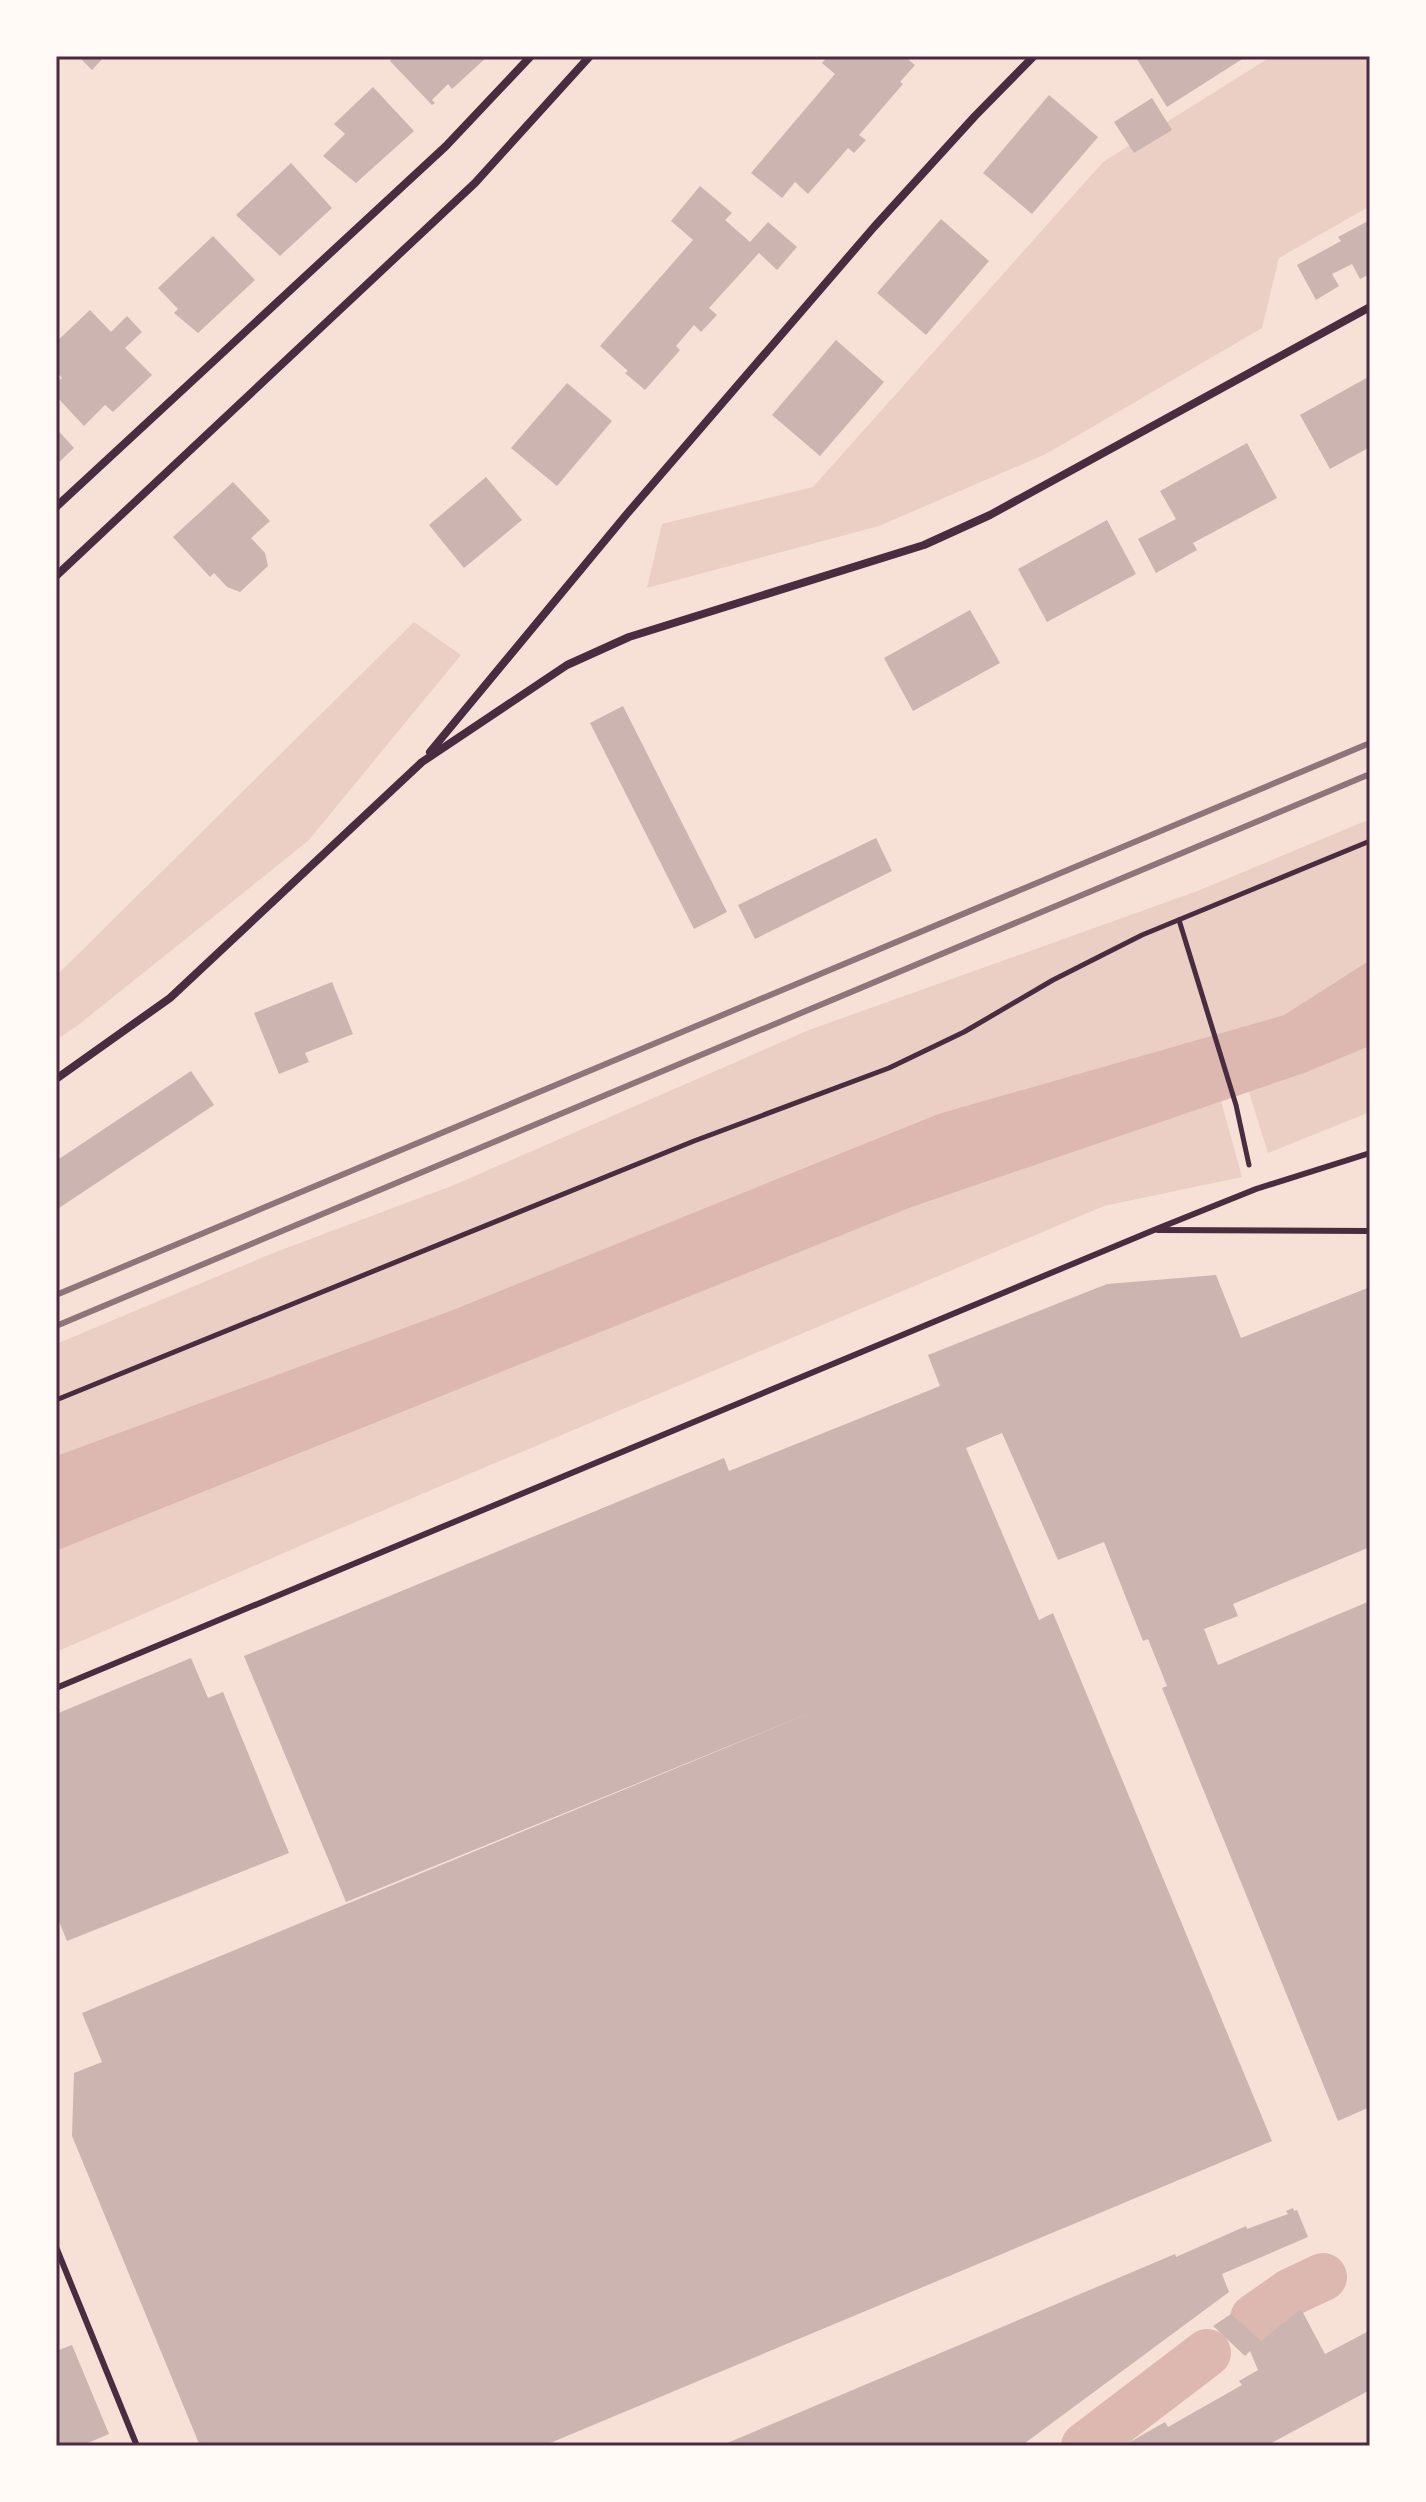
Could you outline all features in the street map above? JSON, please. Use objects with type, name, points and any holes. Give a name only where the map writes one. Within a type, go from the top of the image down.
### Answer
[{"type":"street","points":[[56,507],[426,166],[531,56]]},
{"type":"street","points":[[56,576],[475,183],[590,56]]},
{"type":"street","points":[[56,1079],[170,998],[422,762],[626,515],[874,227],[1034,56]]},
{"type":"street","points":[[422,762],[567,665],[629,637],[924,545],[990,515],[1370,307]]},
{"type":"lane","points":[[56,1688],[1154,1230],[1256,1189],[1370,1153]]},
{"type":"lane","points":[[1154,1230],[1370,1231]]},
{"type":"lane","points":[[56,2247],[137,2446]]},
{"type":"path","points":[[56,1400],[694,1141],[889,1068],[964,1032],[1053,980],[1142,935],[1370,841]]},
{"type":"path","points":[[1179,920],[1236,1105],[1248,1162]]},
{"type":"shaded area","points":[[1272,56],[1370,56],[1370,206],[1279,258],[1262,328],[1046,454],[879,526],[647,588],[662,524],[813,487],[1103,162]]},
{"type":"shaded area","points":[[414,622],[461,655],[308,841],[56,1040],[56,976]]},
{"type":"shaded area","points":[[1370,819],[1370,960],[1284,1015],[938,1114],[450,1311],[56,1456],[56,1344],[273,1253],[454,1185],[809,1030],[1200,890]]},
{"type":"shaded area","points":[[1370,960],[1370,1046],[1304,1073],[912,1207],[56,1551],[56,1456],[450,1311],[938,1114],[1284,1015]]},
{"type":"shaded area","points":[[1370,1046],[1370,1112],[1268,1153],[1249,1092]]},
{"type":"shaded area","points":[[1221,1101],[1242,1177],[1104,1206],[56,1652],[56,1551],[912,1207]]},
{"type":"building","points":[[78,56],[105,56],[92,70]]},
{"type":"building","points":[[395,56],[488,56],[452,89],[448,84],[432,100],[435,103],[432,105],[390,61]]},
{"type":"building","points":[[828,56],[904,56],[915,65],[900,82],[903,84],[859,135],[866,140],[854,153],[848,148],[808,194],[795,182],[782,198],[751,173],[835,74],[822,63]]},
{"type":"building","points":[[1135,56],[1247,56],[1167,107]]},
{"type":"building","points":[[373,87],[414,131],[356,183],[323,156],[345,134],[334,124]]},
{"type":"building","points":[[1049,95],[1098,137],[1032,214],[983,173]]},
{"type":"building","points":[[1152,98],[1172,130],[1134,153],[1114,122]]},
{"type":"building","points":[[291,163],[332,208],[280,256],[236,215]]},
{"type":"building","points":[[700,186],[732,213],[725,220],[750,242],[768,222],[797,247],[777,270],[759,253],[709,308],[717,315],[701,332],[694,325],[676,346],[680,350],[645,390],[600,346],[693,240],[671,221]]},
{"type":"building","points":[[941,219],[989,261],[926,335],[877,293]]},
{"type":"building","points":[[1370,220],[1370,274],[1360,279],[1352,264],[1332,274],[1339,286],[1316,300],[1297,265],[1341,241],[1338,237]]},
{"type":"building","points":[[213,236],[255,280],[198,333],[174,313],[178,309],[158,288]]},
{"type":"building","points":[[90,310],[111,332],[127,316],[142,332],[125,348],[152,375],[113,412],[105,405],[84,426],[56,396],[56,383],[62,378],[56,371],[56,342]]},
{"type":"building","points":[[836,340],[884,382],[820,456],[772,415]]},
{"type":"building","points":[[1370,376],[1370,447],[1330,469],[1300,415]]},
{"type":"building","points":[[567,383],[612,421],[557,486],[511,448]]},
{"type":"building","points":[[56,428],[74,448],[56,465]]},
{"type":"building","points":[[1247,443],[1277,498],[1193,543],[1197,550],[1156,573],[1138,539],[1176,519],[1160,491]]},
{"type":"building","points":[[486,477],[522,520],[464,568],[429,525]]},
{"type":"building","points":[[233,482],[270,521],[251,538],[265,553],[268,566],[240,592],[227,587],[214,573],[210,577],[173,537]]},
{"type":"building","points":[[1107,520],[1136,574],[1047,622],[1018,569]]},
{"type":"building","points":[[970,610],[1000,663],[913,711],[884,658]]},
{"type":"building","points":[[623,706],[727,912],[694,929],[590,723]]},
{"type":"building","points":[[876,838],[892,871],[755,939],[738,905]]},
{"type":"building","points":[[332,982],[353,1034],[305,1053],[309,1062],[279,1074],[254,1013]]},
{"type":"building","points":[[191,1071],[214,1105],[56,1210],[56,1161]]},
{"type":"building","points":[[1216,1275],[1241,1338],[1370,1287],[1370,1547],[1233,1604],[1238,1616],[1204,1629],[1218,1665],[1370,1601],[1370,2107],[1338,2121],[1162,1688],[1167,1686],[1148,1639],[1143,1641],[1104,1542],[1058,1560],[1002,1433],[966,1448],[1039,1620],[1053,1613],[1272,2141],[543,2446],[200,2446],[72,2136],[74,2073],[102,2062],[82,2013],[827,1706],[346,1902],[244,1656],[724,1458],[729,1471],[940,1386],[928,1355],[1107,1284]]},
{"type":"building","points":[[191,1658],[208,1698],[223,1692],[289,1853],[67,1941],[56,1914],[56,1714]]},
{"type":"building","points":[[1297,2210],[1308,2237],[1222,2274],[1229,2292],[1021,2446],[720,2446],[1175,2254],[1176,2257],[1246,2226],[1247,2229],[1288,2214],[1286,2211]]},
{"type":"building","points":[[1301,2309],[1325,2354],[1367,2332],[1370,2337],[1370,2390],[1266,2446],[1123,2446],[1165,2422],[1168,2427],[1242,2385],[1239,2381],[1258,2370],[1250,2351],[1245,2356],[1213,2326],[1231,2314],[1261,2341]]},
{"type":"building","points":[[72,2345],[109,2434],[81,2446],[56,2446],[56,2351]]},
{"type":"waterway","points":[[1254,2318],[1291,2292],[1323,2277]]},
{"type":"waterway","points":[[1085,2446],[1207,2353]]},
{"type":"railway","points":[[56,1295],[1370,743]]},
{"type":"railway","points":[[56,1326],[1370,774]]}]
